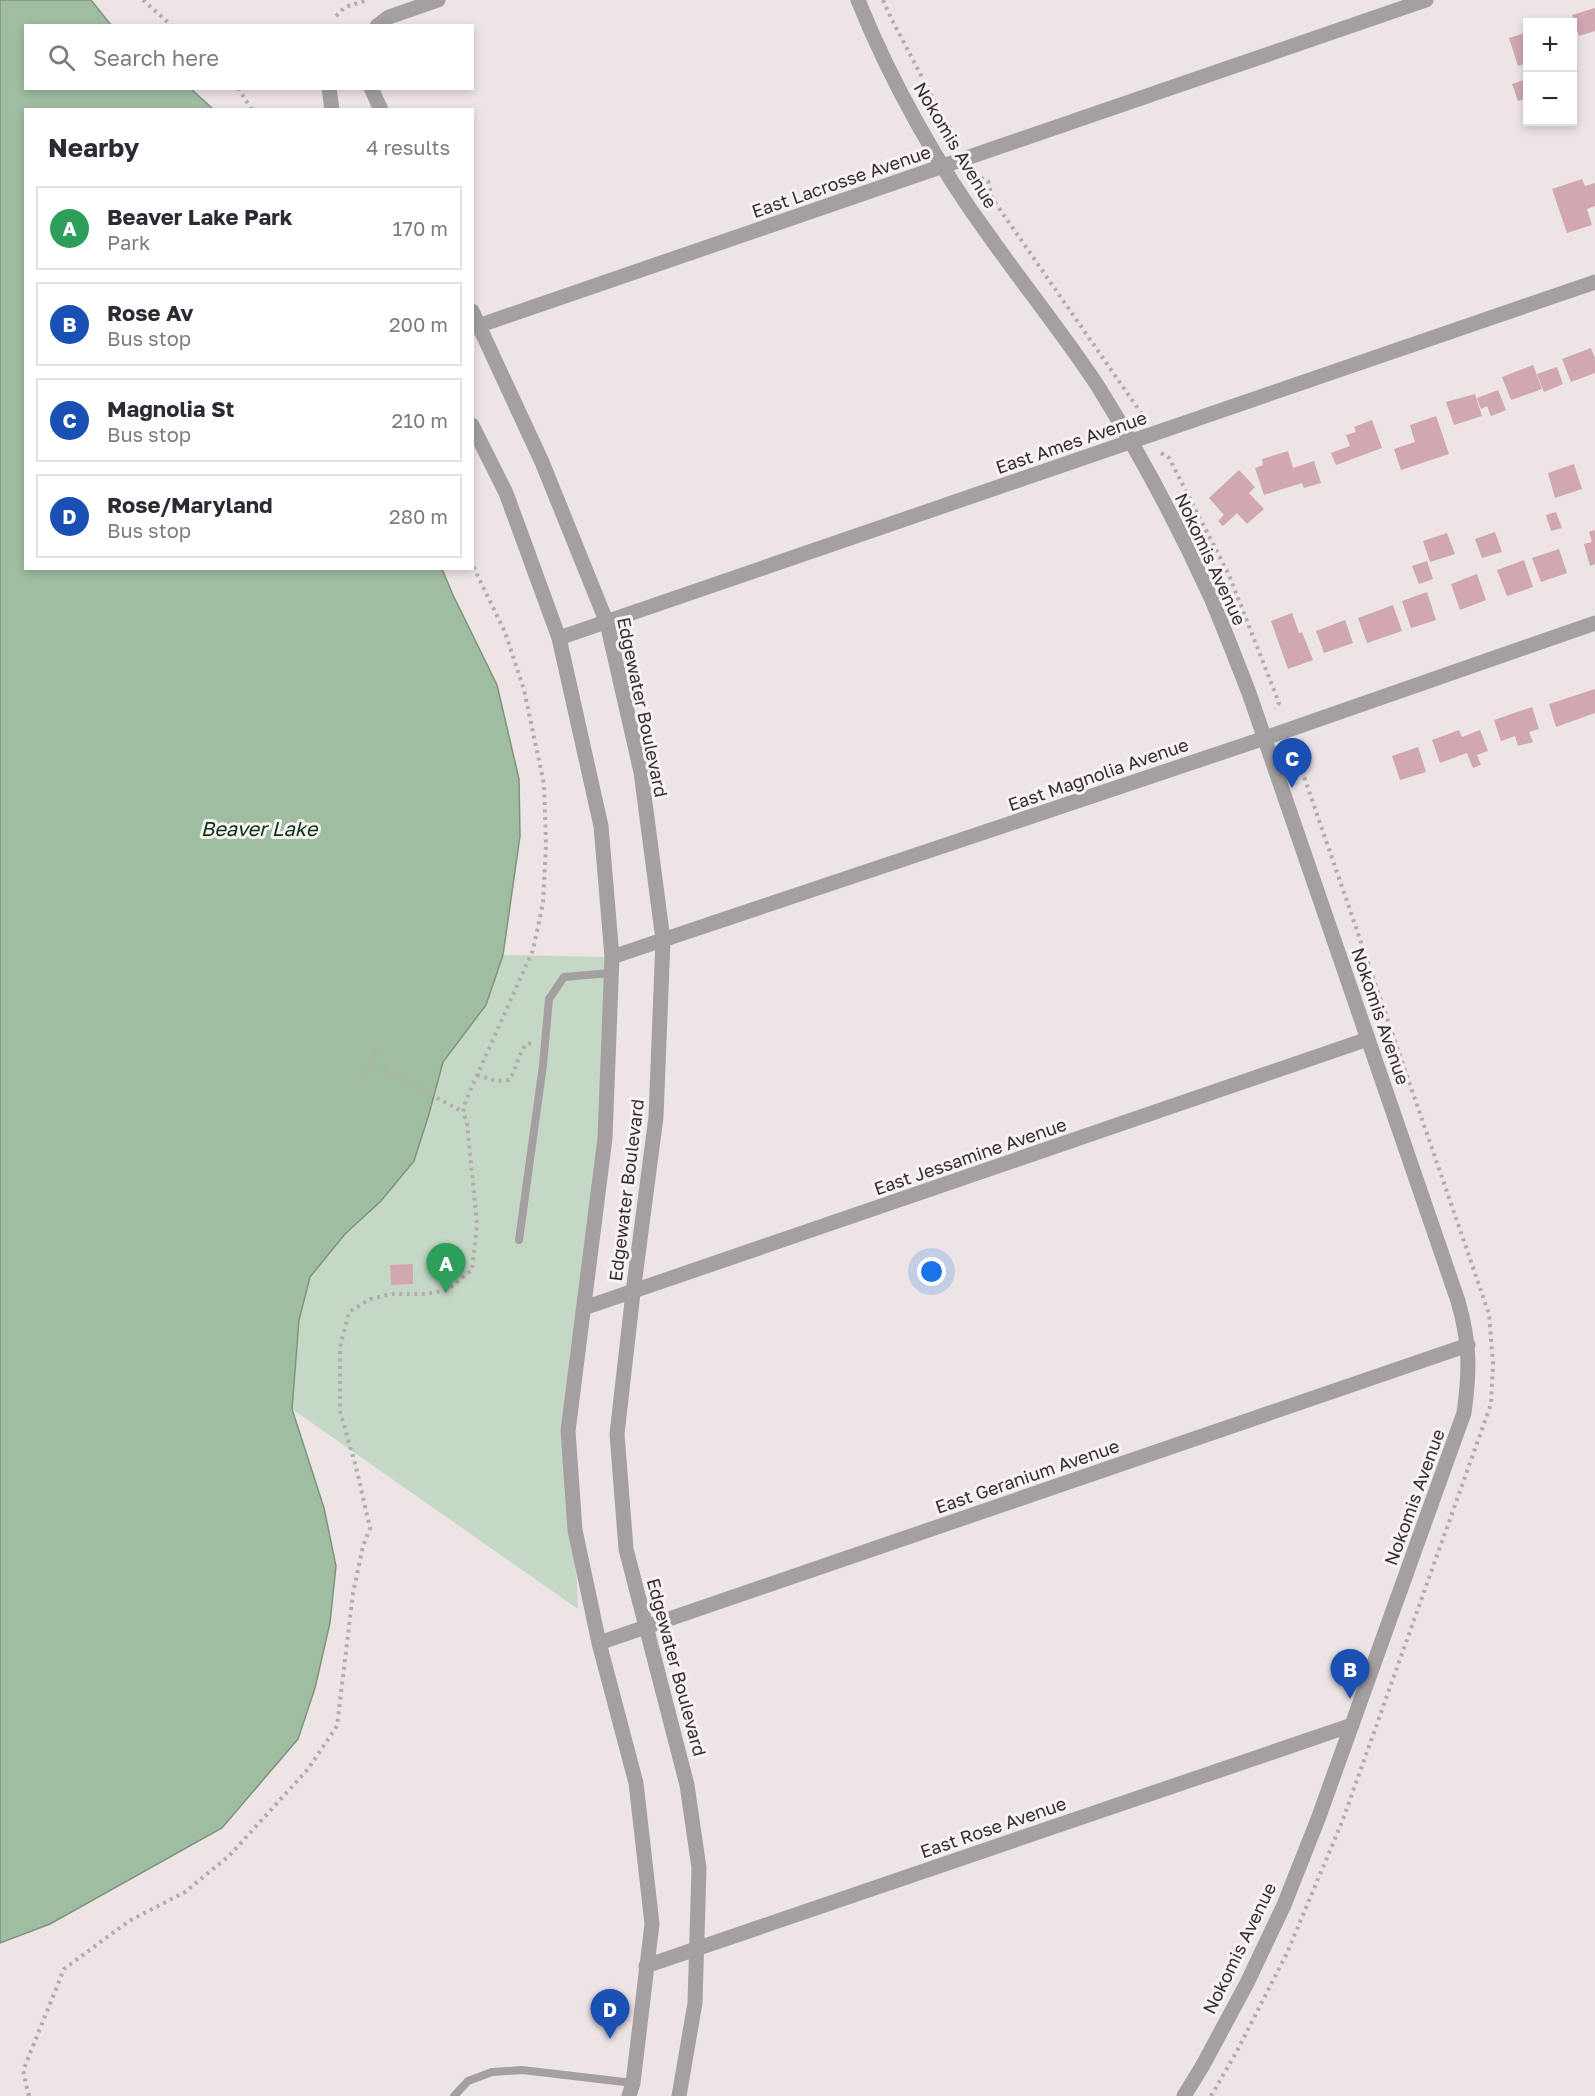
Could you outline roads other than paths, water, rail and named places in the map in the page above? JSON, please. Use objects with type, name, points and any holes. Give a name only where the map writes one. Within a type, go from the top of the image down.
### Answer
[{"type":"street","points":[[379,24],[388,17],[438,0]]},
{"type":"street","name":"Nokomis Avenue","points":[[858,0],[894,78],[943,166],[989,236],[1052,320],[1098,387],[1131,442],[1175,524],[1212,601],[1265,738],[1458,1301],[1468,1345],[1469,1378],[1464,1413],[1318,1819],[1284,1905],[1247,1983],[1184,2096]]},
{"type":"street","name":"East Lacrosse Avenue","points":[[476,327],[1426,0]]},
{"type":"street","points":[[329,90],[332,108]]},
{"type":"street","points":[[372,90],[380,108]]},
{"type":"street","name":"East Ames Avenue","points":[[559,638],[1595,282]]},
{"type":"street","name":"Edgewater Boulevard","points":[[476,327],[542,462],[607,623],[640,772],[663,940],[656,1117],[617,1434],[626,1549],[687,1785],[699,1868],[695,2003],[679,2096]]},
{"type":"street","name":"Edgewater Boulevard","points":[[474,429],[506,493],[559,638],[601,826],[612,957],[605,1138],[568,1431],[575,1530],[599,1643],[636,1783],[652,1924],[631,2089]]},
{"type":"street","name":"East Magnolia Avenue","points":[[612,957],[1265,738],[1595,623]]},
{"type":"street","name":"East Jessamine Avenue","points":[[584,1308],[1368,1039]]},
{"type":"street","name":"East Geranium Avenue","points":[[599,1643],[1468,1345]]},
{"type":"street","name":"East Rose Avenue","points":[[646,1965],[1352,1725]]},
{"type":"lane","points":[[519,1240],[549,999],[564,977],[611,973]]},
{"type":"lane","points":[[454,2096],[468,2081],[492,2072],[522,2070],[631,2089]]},
{"type":"water","name":"Beaver Lake","points":[[0,0],[91,0],[110,24],[24,24],[24,90],[192,90],[212,108],[24,108],[24,570],[442,570],[497,685],[519,779],[520,836],[503,955],[486,1005],[443,1062],[414,1161],[381,1201],[345,1234],[310,1277],[299,1320],[292,1409],[324,1508],[336,1566],[330,1623],[315,1688],[298,1739],[222,1828],[50,1924],[0,1943]]},
{"type":"place","name":"Magnolia St","points":[[1292,788]]},
{"type":"place","name":"Beaver Lake Park","points":[[446,1293]]},
{"type":"place","name":"Rose Av","points":[[1350,1699]]},
{"type":"place","name":"Rose/Maryland","points":[[610,2039]]}]
